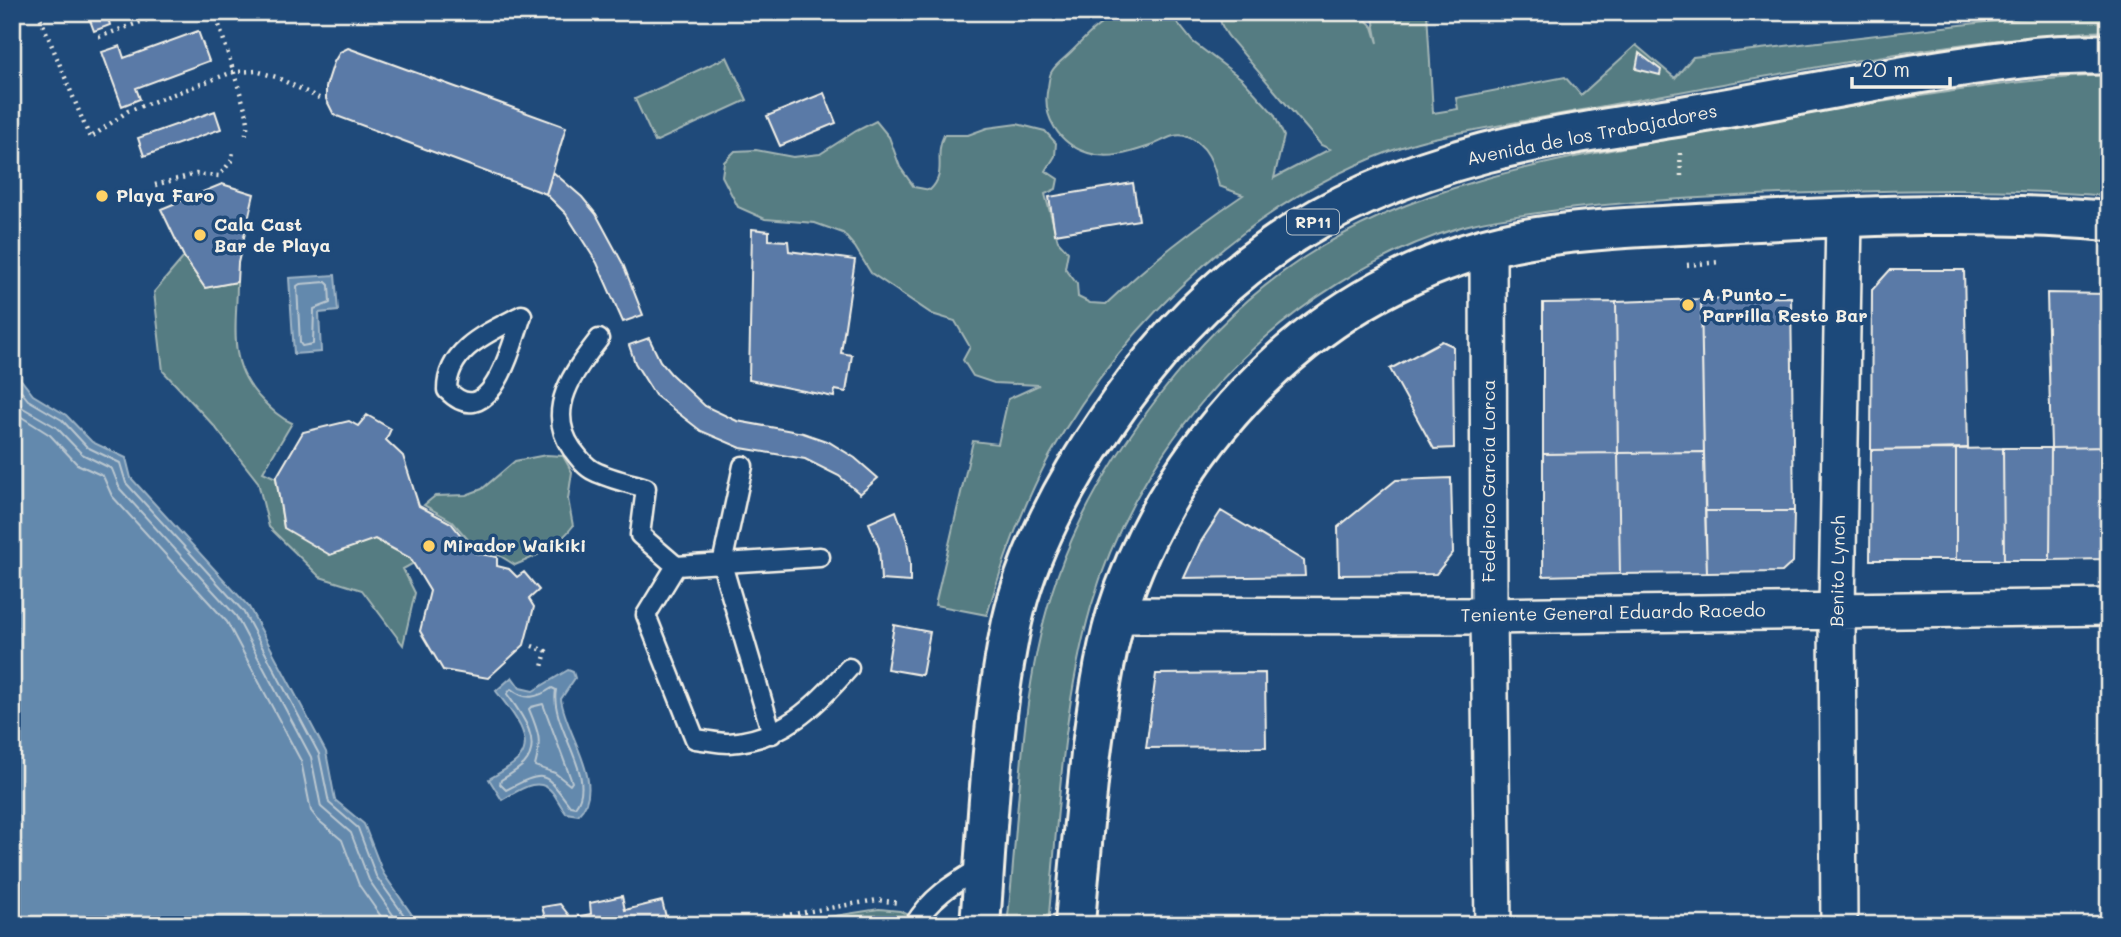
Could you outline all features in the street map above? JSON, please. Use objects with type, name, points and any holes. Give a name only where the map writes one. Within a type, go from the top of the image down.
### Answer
[{"type":"main road","name":"Avenida de los Trabajadores","points":[[980,925],[994,751],[1008,644],[1013,619],[1040,539],[1068,483],[1130,387],[1153,357],[1197,309],[1239,271],[1279,241],[1395,182],[1483,153],[1548,139],[2029,57],[2109,54]]},
{"type":"main road","points":[[1075,925],[1082,834],[1099,693],[1117,615],[1160,513],[1183,476],[1232,408],[1261,377],[1306,338],[1398,282],[1439,264],[1536,237],[1844,217],[1988,214],[2109,221]]},
{"type":"street","name":"Benito Lynch","points":[[1839,925],[1837,609],[1844,217]]},
{"type":"street","name":"Federico García Lorca","points":[[1489,248],[1489,616],[1493,925]]},
{"type":"street","name":"Teniente General Eduardo Racedo","points":[[1117,615],[1489,616],[2109,607]]},
{"type":"lane","points":[[522,315],[499,380],[489,393],[472,403],[457,400],[447,390],[447,377],[454,360],[469,345],[522,315]]},
{"type":"lane","points":[[600,338],[577,366],[563,393],[560,417],[566,441],[592,471],[646,488],[640,535],[676,566],[820,557]]},
{"type":"lane","points":[[743,466],[722,564],[772,734]]},
{"type":"lane","points":[[676,566],[646,615],[695,739],[728,743],[772,734],[801,717],[849,668]]},
{"type":"lane","points":[[914,925],[925,906],[940,893],[985,865]]},
{"type":"path","points":[[38,12],[90,138],[128,111],[233,72],[256,71],[275,77],[319,99]]},
{"type":"path","points":[[99,37],[168,12]]},
{"type":"path","points":[[215,12],[248,123],[245,137]]},
{"type":"path","points":[[155,185],[196,174],[219,176],[232,160],[233,150]]},
{"type":"path","points":[[1680,150],[1681,176]]},
{"type":"path","points":[[532,646],[546,651],[542,667]]},
{"type":"path","points":[[728,925],[877,900],[925,906]]},
{"type":"green space","points":[[1120,12],[1169,12],[1193,42],[1242,79],[1274,114],[1284,136],[1274,178],[1330,149],[1321,145],[1228,36],[1221,21],[1223,12],[1358,12],[1373,27],[1378,43],[1372,12],[1427,12],[1433,113],[1458,109],[1456,98],[1565,77],[1581,95],[1636,45],[1675,78],[1693,57],[2045,15],[2109,12],[2109,31],[1955,45],[1802,70],[1436,137],[1355,166],[1301,194],[1250,228],[1202,266],[1158,309],[1118,356],[1081,404],[1040,474],[1014,533],[987,615],[935,605],[973,441],[998,444],[1008,399],[1039,385],[994,383],[973,376],[963,360],[970,347],[955,321],[932,314],[871,273],[843,233],[815,223],[765,219],[738,207],[722,176],[724,162],[735,151],[756,150],[793,157],[820,154],[876,121],[889,137],[900,167],[914,187],[930,190],[938,177],[944,135],[968,135],[987,128],[1017,124],[1045,131],[1056,143],[1055,156],[1046,171],[1058,179],[1056,189],[1045,194],[1058,241],[1068,252],[1065,268],[1077,284],[1078,297],[1090,303],[1106,304],[1172,246],[1243,195],[1219,186],[1205,149],[1185,136],[1172,137],[1127,153],[1104,156],[1078,149],[1054,128],[1047,108],[1051,73],[1058,63],[1094,30]]},
{"type":"green space","points":[[727,57],[747,100],[655,142],[635,99]]},
{"type":"green space","points":[[2109,75],[2109,196],[1985,190],[1780,194],[1637,202],[1483,221],[1397,252],[1337,285],[1280,325],[1230,372],[1184,424],[1146,481],[1114,543],[1091,607],[1073,685],[1062,764],[1048,925],[1007,925],[1028,706],[1044,619],[1066,553],[1101,482],[1159,396],[1225,321],[1282,272],[1351,230],[1402,207],[1508,172],[1618,148],[1831,110],[1999,85]]},
{"type":"green space","points":[[184,257],[205,288],[237,282],[235,330],[238,359],[243,372],[262,400],[292,423],[263,472],[276,478],[284,528],[375,539],[410,558],[414,563],[403,569],[415,593],[403,645],[362,590],[320,577],[269,527],[258,482],[215,427],[163,371],[154,292]]},
{"type":"green space","points":[[546,455],[563,456],[572,472],[568,499],[573,526],[554,545],[523,562],[515,565],[497,554],[477,550],[452,521],[424,505],[435,496],[466,495],[482,489],[515,461]]},
{"type":"green space","points":[[879,909],[900,911],[909,915],[904,925],[778,925]]},
{"type":"water","points":[[335,275],[338,311],[319,313],[321,352],[294,354],[289,278]]},
{"type":"water","points":[[12,368],[33,395],[66,415],[92,442],[126,458],[131,478],[249,607],[326,752],[335,800],[364,824],[383,873],[419,925],[12,925]]},
{"type":"water","points":[[568,670],[573,672],[575,678],[561,699],[587,775],[589,789],[586,803],[578,815],[566,813],[547,787],[535,784],[502,800],[489,779],[518,760],[525,740],[518,722],[496,691],[512,677],[520,688],[533,691]]},
{"type":"building","points":[[87,12],[112,12],[107,14],[110,25],[94,31]]},
{"type":"building","points":[[198,31],[209,61],[136,88],[140,99],[122,106],[102,52],[120,46],[124,58]]},
{"type":"building","points":[[348,48],[566,127],[546,194],[334,115],[326,99],[326,87],[334,62],[340,52]]},
{"type":"building","points":[[1639,53],[1661,70],[1660,75],[1636,69]]},
{"type":"building","points":[[824,93],[836,123],[780,146],[767,116]]},
{"type":"building","points":[[215,111],[221,129],[144,156],[138,138]]},
{"type":"building","points":[[553,172],[582,197],[596,214],[623,264],[643,315],[623,322],[597,263],[566,214],[546,194]]},
{"type":"building","points":[[1133,183],[1139,220],[1055,234],[1049,197]]},
{"type":"building","points":[[222,184],[254,194],[238,263],[237,282],[205,288],[184,257],[161,209]]},
{"type":"building","points":[[752,229],[769,231],[769,240],[788,241],[789,251],[855,260],[841,353],[852,355],[846,392],[835,390],[834,397],[749,380]]},
{"type":"building","points":[[1890,270],[1964,270],[1968,448],[1871,450],[1872,290]]},
{"type":"building","points":[[2047,293],[2109,294],[2109,447],[2051,448]]},
{"type":"building","points":[[1791,297],[1794,511],[1705,511],[1701,299]]},
{"type":"building","points":[[1701,299],[1704,452],[1618,453],[1616,302]]},
{"type":"building","points":[[1616,302],[1618,453],[1543,454],[1543,303]]},
{"type":"building","points":[[649,338],[660,361],[705,406],[737,421],[803,433],[829,442],[855,458],[878,478],[860,494],[839,476],[805,459],[741,448],[701,431],[655,395],[635,363],[629,345]]},
{"type":"building","points":[[1442,341],[1453,346],[1454,448],[1434,449],[1390,369]]},
{"type":"building","name":"Mirador Waikiki","points":[[367,415],[391,429],[386,440],[403,456],[419,506],[451,523],[475,553],[497,557],[497,566],[509,569],[517,577],[524,572],[539,590],[529,599],[534,607],[524,645],[488,678],[443,670],[420,631],[430,591],[410,558],[375,539],[330,555],[284,528],[276,478],[303,432],[349,421],[358,426]]},
{"type":"building","points":[[2109,447],[2109,559],[2050,560],[2051,448]]},
{"type":"building","points":[[2003,448],[2004,560],[1956,560],[1956,449]]},
{"type":"building","points":[[2003,448],[2051,448],[2050,560],[2004,560]]},
{"type":"building","points":[[1956,449],[1956,560],[1870,560],[1871,450]]},
{"type":"building","points":[[1704,452],[1707,573],[1620,574],[1618,453]]},
{"type":"building","points":[[1618,453],[1620,574],[1543,576],[1543,454]]},
{"type":"building","points":[[1451,478],[1453,553],[1436,574],[1339,575],[1338,527],[1396,480]]},
{"type":"building","points":[[896,511],[907,541],[910,582],[881,580],[879,548],[869,523]]},
{"type":"building","points":[[1221,511],[1304,561],[1305,576],[1184,578],[1200,543]]},
{"type":"building","points":[[1705,511],[1794,511],[1793,562],[1782,572],[1707,573]]},
{"type":"building","points":[[894,625],[930,632],[922,675],[887,669]]},
{"type":"building","points":[[1265,673],[1266,747],[1146,748],[1156,674]]},
{"type":"building","points":[[622,896],[625,910],[662,901],[668,925],[547,925],[542,907],[560,904],[571,918],[591,914],[590,903]]},
{"type":"building","points":[[1130,921],[1363,921],[1363,925],[1130,925]]},
{"type":"place","name":"Playa Faro","points":[[102,196]]},
{"type":"place","name":"Cala Cast Bar de Playa","points":[[200,235]]},
{"type":"place","name":"A Punto - Parrilla Resto Bar","points":[[1688,305]]},
{"type":"place","name":"Mirador Waikiki","points":[[429,546]]}]
